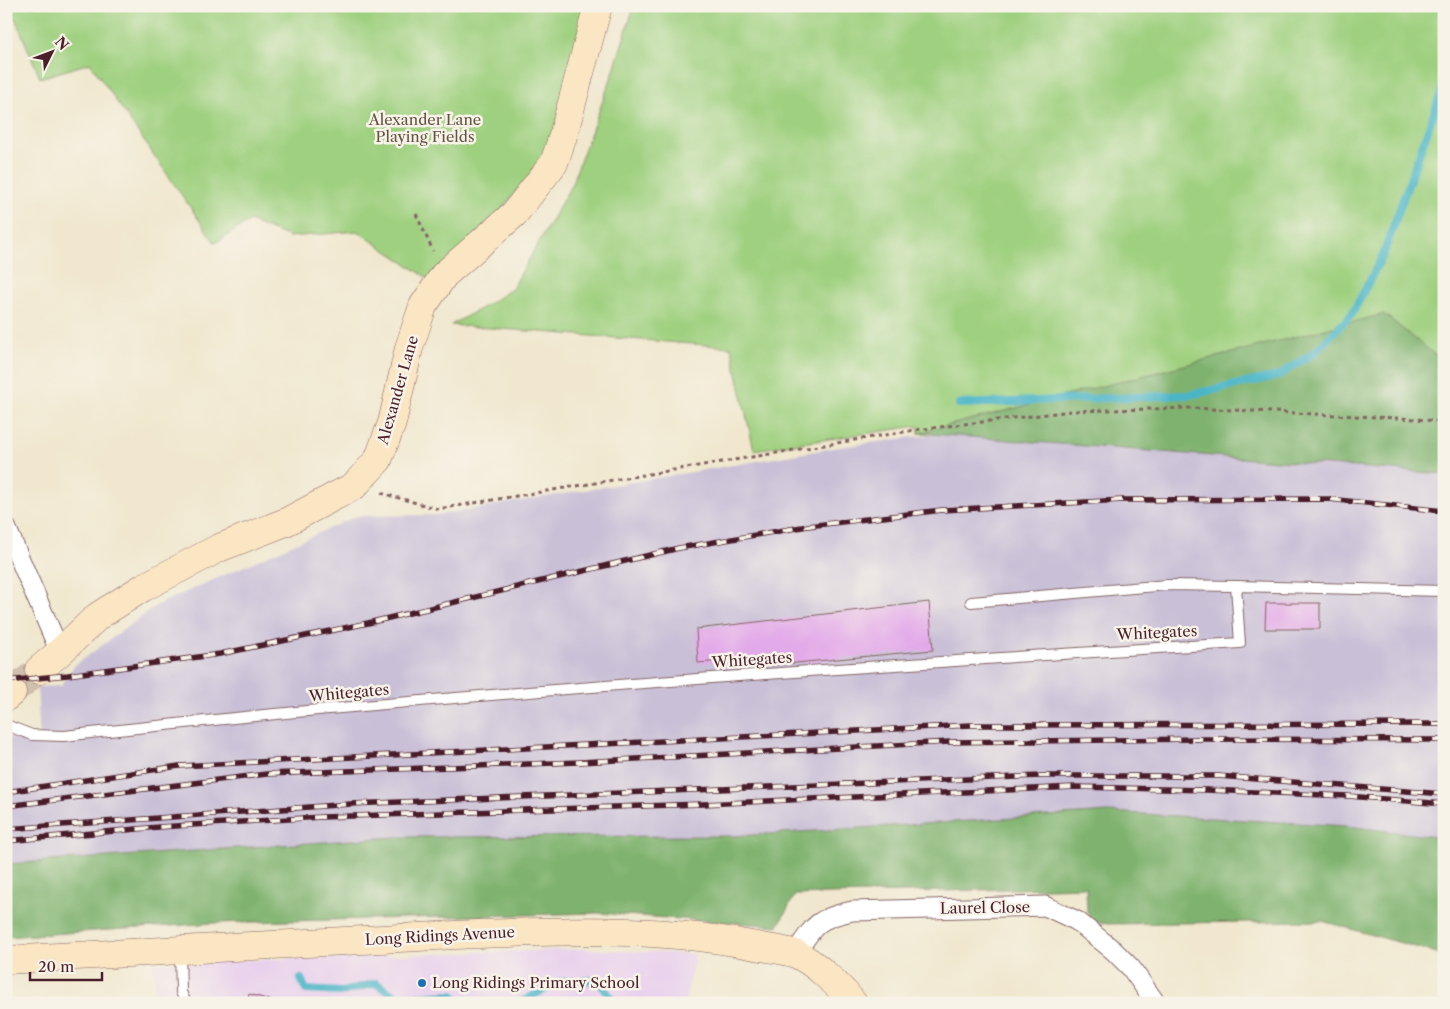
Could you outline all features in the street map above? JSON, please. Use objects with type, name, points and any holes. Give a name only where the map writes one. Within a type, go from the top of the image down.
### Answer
[{"type":"street","name":"Alexander Lane","points":[[38,670],[98,616],[144,587],[219,548],[286,522],[354,486],[378,460],[392,424],[409,348],[424,306],[444,275],[514,214],[554,164],[598,6]]},
{"type":"street","points":[[8,537],[60,652]]},
{"type":"street","name":"Laurel Close","points":[[795,954],[813,926],[829,916],[852,911],[1045,906],[1077,921],[1113,950],[1131,968],[1155,1002]]},
{"type":"street","name":"Long Ridings Avenue","points":[[6,960],[345,940],[502,933],[640,933],[720,939],[795,954],[819,970],[843,990],[854,1003]]},
{"type":"lane","points":[[971,602],[1167,584],[1444,591]]},
{"type":"lane","name":"Whitegates","points":[[6,725],[32,735],[64,736],[340,708],[736,676],[987,658],[1240,643],[1236,586]]},
{"type":"lane","points":[[180,951],[181,992],[186,1003]]},
{"type":"path","points":[[416,214],[444,275]]},
{"type":"path","points":[[354,486],[438,509],[915,430],[1072,411],[1192,408],[1416,418],[1444,422]]},
{"type":"shaded area","points":[[1009,424],[1444,435],[1444,908],[1108,924],[1087,912],[1086,887],[795,895],[778,926],[598,913],[214,923],[6,937],[6,737],[40,741],[37,687],[61,686],[74,666],[157,605],[357,516],[438,515],[840,447]]},
{"type":"shaded area","name":"Long Ridings Primary School","points":[[583,949],[695,954],[685,1003],[156,1003],[154,963]]},
{"type":"green space","name":"Alexander Lane Playing Fields","points":[[10,6],[598,6],[563,136],[438,285],[357,231],[289,237],[250,221],[215,243],[90,63],[40,78]]},
{"type":"green space","points":[[634,6],[1444,6],[1444,362],[1384,315],[919,433],[918,426],[754,450],[731,347],[451,325],[512,289],[571,186],[612,76]]},
{"type":"green space","points":[[1384,314],[1444,362],[1444,474],[919,433]]},
{"type":"green space","points":[[1108,812],[1347,826],[1444,838],[1444,955],[1322,921],[1108,924],[1092,922],[1087,912],[1086,887],[795,895],[778,926],[598,913],[214,923],[6,937],[6,864],[396,837],[736,836]]},
{"type":"building","points":[[929,602],[933,650],[753,667],[753,658],[698,663],[696,629]]},
{"type":"building","points":[[1266,603],[1320,603],[1320,629],[1265,629]]},
{"type":"building","points":[[249,994],[274,1001],[273,1003],[247,1003]]},
{"type":"waterway","points":[[959,404],[1189,395],[1278,376],[1315,352],[1352,314],[1383,255],[1444,85]]},
{"type":"waterway","points":[[301,979],[306,990],[342,992],[376,983],[398,998],[452,995],[461,1003]]},
{"type":"waterway","points":[[519,1003],[559,982],[598,980],[615,1003]]},
{"type":"tunnel","points":[[12,692],[39,670]]},
{"type":"railway","points":[[6,681],[68,675],[220,654],[368,623],[679,548],[808,526],[942,510],[1123,500],[1328,499],[1444,511]]},
{"type":"railway","points":[[6,792],[179,766],[971,725],[1444,724]]},
{"type":"railway","points":[[6,806],[267,774],[580,762],[950,742],[1199,739],[1444,740]]},
{"type":"railway","points":[[6,829],[351,804],[1041,776],[1218,776],[1444,794]]},
{"type":"railway","points":[[6,841],[159,827],[322,817],[703,804],[1076,787],[1348,796],[1444,804]]},
{"type":"place","name":"Long Ridings Primary School","points":[[422,983]]}]
